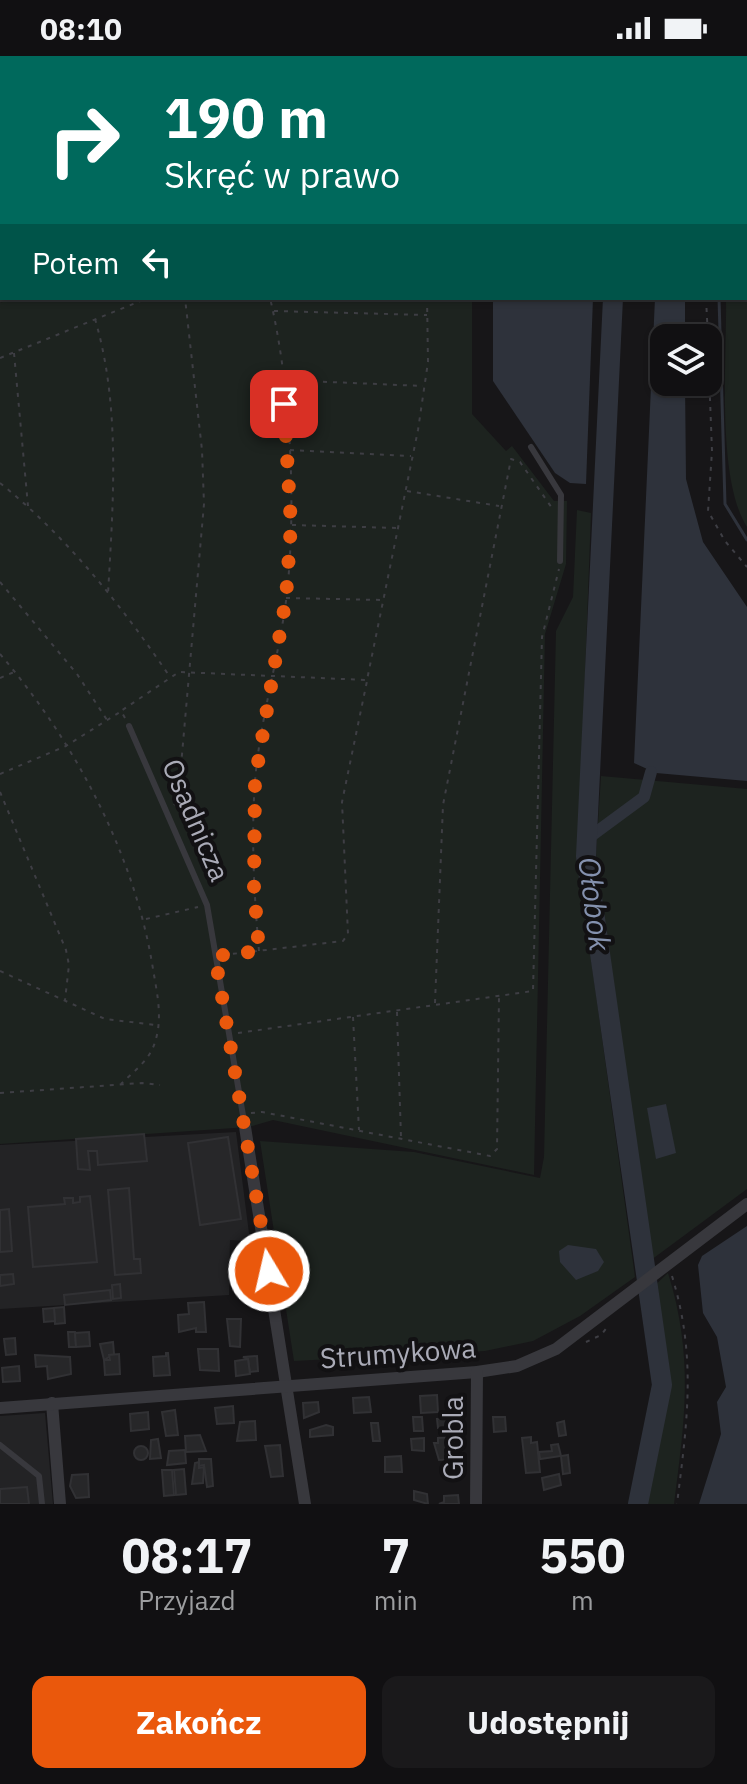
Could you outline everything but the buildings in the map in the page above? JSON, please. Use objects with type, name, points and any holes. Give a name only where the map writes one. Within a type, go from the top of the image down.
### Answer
[{"type":"street","name":"Osadnicza","points":[[244,1120],[305,1504]]},
{"type":"street","name":"Strumykowa","points":[[0,1408],[477,1372],[517,1366],[556,1349],[747,1204]]},
{"type":"street","name":"Grobla","points":[[476,1504],[477,1372]]},
{"type":"street","points":[[52,1403],[60,1504]]},
{"type":"lane","points":[[531,447],[561,495],[560,561]]},
{"type":"lane","name":"Osadnicza","points":[[129,726],[207,905],[244,1120]]},
{"type":"lane","points":[[0,1445],[39,1476],[42,1504]]},
{"type":"path","points":[[0,358],[143,300]]},
{"type":"path","points":[[168,812],[178,800],[204,490],[185,300]]},
{"type":"path","points":[[259,951],[254,887],[255,780],[275,676],[286,598],[291,525],[283,380],[270,300]]},
{"type":"path","points":[[215,956],[343,941],[348,934],[342,802],[413,456],[424,386],[427,300]]},
{"type":"path","points":[[706,300],[707,324]]},
{"type":"path","points":[[273,311],[428,315]]},
{"type":"path","points":[[95,319],[106,367],[114,480],[108,594]]},
{"type":"path","points":[[14,352],[28,508]]},
{"type":"path","points":[[283,380],[424,386]]},
{"type":"path","points":[[710,396],[712,451],[708,511],[725,541],[747,567]]},
{"type":"path","points":[[288,450],[413,456]]},
{"type":"path","points":[[435,1005],[439,833],[508,463],[515,459],[552,508],[561,508]]},
{"type":"path","points":[[0,483],[28,508],[108,594],[171,677]]},
{"type":"path","points":[[407,491],[500,506]]},
{"type":"path","points":[[291,525],[399,528]]},
{"type":"path","points":[[229,1035],[533,991],[542,637],[560,561]]},
{"type":"path","points":[[0,582],[77,674],[107,720]]},
{"type":"path","points":[[286,598],[384,600]]},
{"type":"path","points":[[0,654],[66,746],[110,829],[145,919],[159,1025],[151,1053],[121,1084]]},
{"type":"path","points":[[0,678],[15,672]]},
{"type":"path","points":[[0,774],[66,746],[179,672],[367,680]]},
{"type":"path","points":[[121,711],[129,726]]},
{"type":"path","points":[[0,792],[66,950],[69,965],[65,1000]]},
{"type":"path","points":[[145,919],[207,905]]},
{"type":"path","points":[[0,971],[105,1019],[159,1025]]},
{"type":"path","points":[[244,1120],[262,1112],[490,1156],[497,1149],[499,996]]},
{"type":"path","points":[[397,1010],[401,1139]]},
{"type":"path","points":[[353,1017],[359,1131]]},
{"type":"path","points":[[0,1093],[121,1084],[160,1085]]},
{"type":"path","points":[[663,1268],[678,1295],[689,1371],[690,1397],[677,1504]]},
{"type":"shaded area","points":[[8,300],[472,300],[472,414],[506,451],[512,446],[554,501],[567,501],[566,564],[545,634],[534,1175],[273,1120],[249,1127],[0,1144],[0,303]]},
{"type":"shaded area","points":[[493,300],[593,300],[586,484],[570,483],[555,473],[493,381]]},
{"type":"shaded area","points":[[655,300],[685,300],[685,324],[654,324]]},
{"type":"shaded area","points":[[726,300],[747,300],[747,527],[737,506],[731,479],[725,384]]},
{"type":"shaded area","points":[[651,396],[685,396],[686,479],[703,542],[747,607],[747,781],[656,773],[634,763]]},
{"type":"shaded area","points":[[577,510],[591,513],[578,864],[635,1277],[580,1316],[533,1341],[485,1351],[294,1361],[260,1141],[414,1152],[540,1178],[544,1157],[556,631],[573,597]]},
{"type":"shaded area","points":[[601,776],[747,789],[747,1189],[651,1260],[596,854]]},
{"type":"shaded area","points":[[666,1104],[676,1153],[656,1159],[647,1108]]},
{"type":"shaded area","points":[[236,1132],[250,1241],[230,1240],[229,1295],[0,1309],[0,1145]]},
{"type":"shaded area","points":[[747,1226],[747,1504],[699,1504],[721,1434],[717,1402],[726,1387],[717,1337],[703,1313],[698,1265],[702,1256]]},
{"type":"shaded area","points":[[568,1245],[596,1249],[604,1262],[598,1271],[576,1280],[560,1262],[559,1251]]},
{"type":"shaded area","points":[[668,1273],[681,1332],[684,1416],[674,1504],[645,1504],[667,1384],[651,1289]]},
{"type":"shaded area","points":[[45,1413],[53,1504],[0,1504],[0,1416]]},
{"type":"waterway","name":"Ołobok","points":[[613,300],[586,856],[662,1385],[638,1504]]},
{"type":"waterway","points":[[719,300],[725,504],[747,540]]},
{"type":"waterway","points":[[587,839],[644,797],[651,772]]},
{"type":"route","points":[[269,1271],[215,956],[259,951],[254,887],[255,780],[260,741],[275,676],[286,598],[291,525],[284,404]]}]
